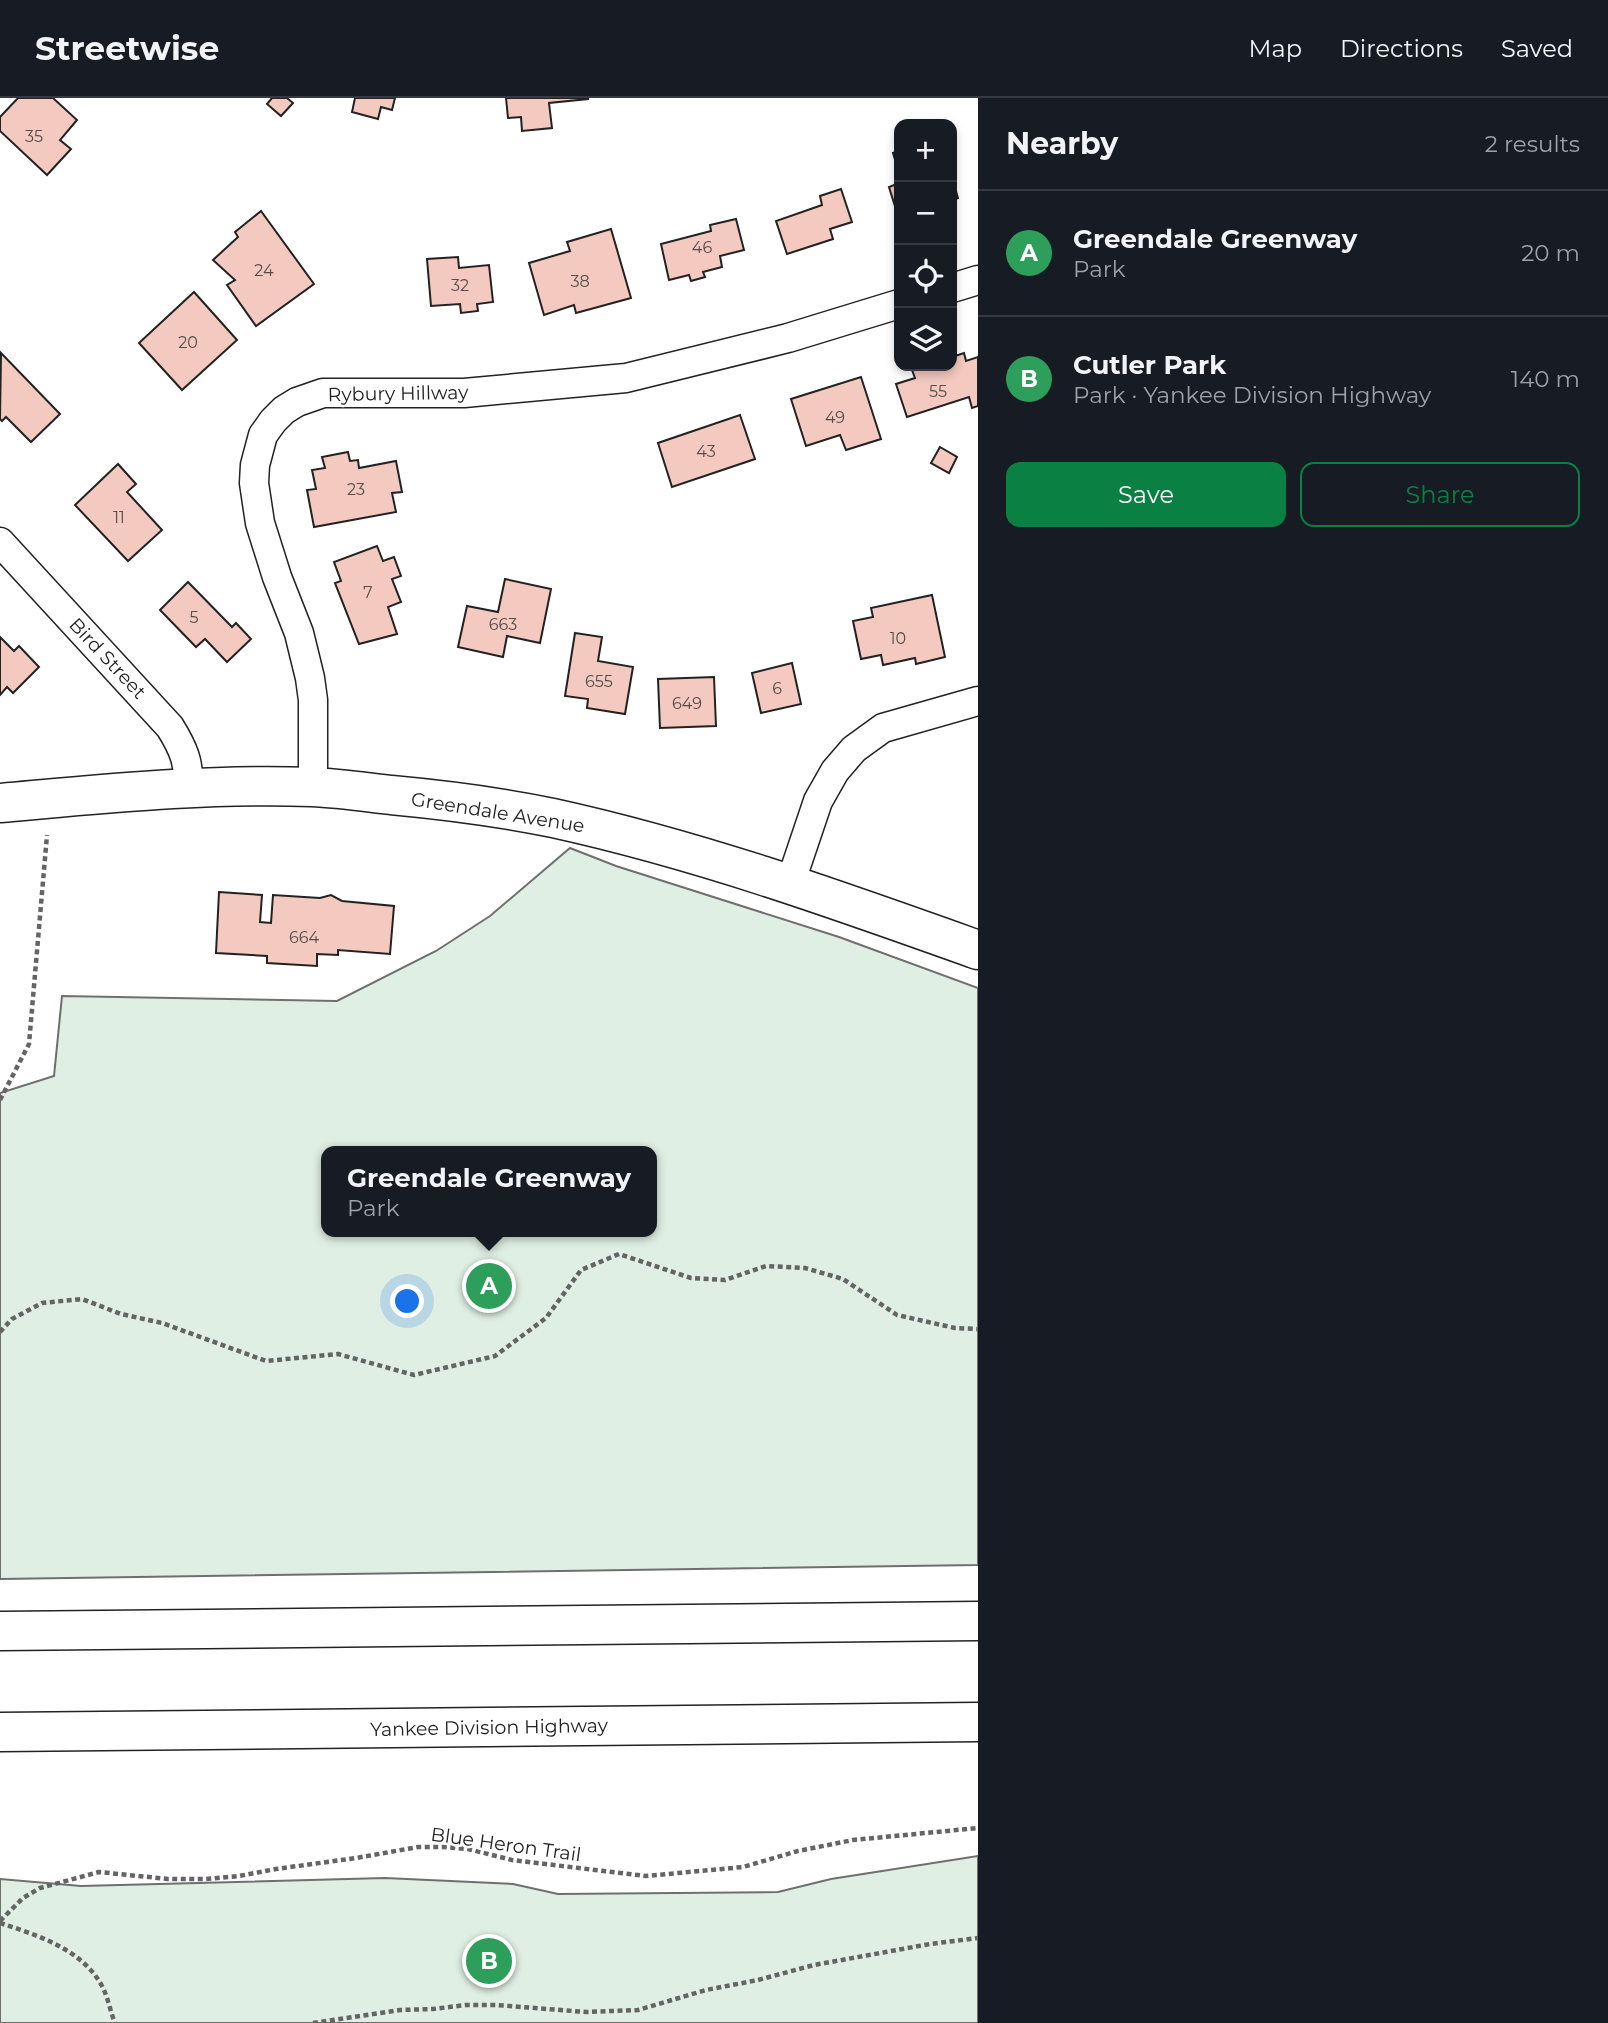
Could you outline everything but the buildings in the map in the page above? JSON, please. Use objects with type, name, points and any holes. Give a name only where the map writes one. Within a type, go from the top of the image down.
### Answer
[{"type":"main road","name":"Greendale Avenue","points":[[0,803],[188,789],[313,787],[448,801],[550,818],[688,852],[790,884],[978,950]]},
{"type":"main road","points":[[0,1631],[978,1621]]},
{"type":"main road","name":"Yankee Division Highway","points":[[0,1732],[978,1722]]},
{"type":"street","points":[[957,286],[978,280]]},
{"type":"street","name":"Rybury Hillway","points":[[313,787],[313,700],[310,678],[299,633],[264,536],[254,483],[255,465],[263,435],[272,421],[284,410],[297,402],[323,393],[464,393],[626,378],[788,338],[894,306]]},
{"type":"street","name":"Bird Street","points":[[0,542],[170,727],[190,771],[188,789]]},
{"type":"street","points":[[790,884],[818,801],[835,771],[854,749],[883,728],[978,701]]},
{"type":"path","points":[[0,1100],[29,1044],[51,799]]},
{"type":"path","points":[[0,1332],[12,1319],[42,1303],[82,1298],[121,1314],[162,1323],[266,1361],[338,1354],[414,1374],[495,1356],[545,1318],[581,1270],[618,1254],[691,1278],[724,1280],[766,1266],[805,1268],[843,1279],[897,1315],[955,1328],[978,1329]]},
{"type":"path","name":"Blue Heron Trail","points":[[0,1922],[23,1898],[40,1888],[99,1872],[169,1879],[205,1879],[418,1847],[443,1847],[468,1849],[512,1860],[646,1876],[743,1867],[798,1851],[853,1840],[978,1828]]},
{"type":"path","points":[[0,1922],[48,1940],[85,1965],[96,1976],[106,1993],[115,2023]]},
{"type":"path","points":[[313,2023],[400,2010],[433,2010],[466,2005],[586,2012],[638,2010],[706,1990],[814,1965],[978,1938]]},
{"type":"green space","points":[[570,848],[616,866],[839,937],[978,988],[978,1565],[0,1579],[0,1093],[54,1076],[62,996],[337,1001],[436,951],[490,916]]},
{"type":"green space","points":[[978,1856],[978,2023],[0,2023],[0,1879],[81,1886],[385,1878],[513,1884],[558,1894],[778,1892],[831,1879]]},
{"type":"place","name":"Greendale Greenway","points":[[489,1286]]},
{"type":"place","name":"Cutler Park","points":[[489,1961]]}]
